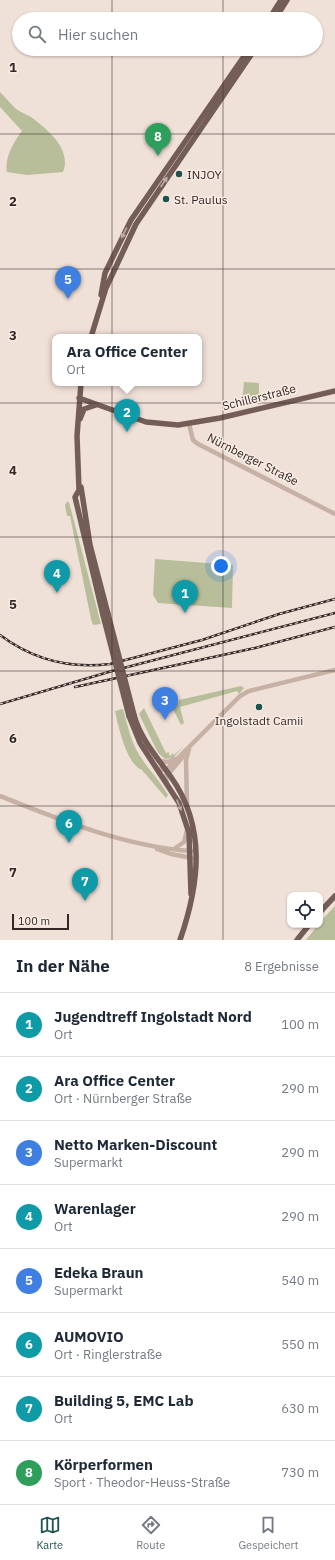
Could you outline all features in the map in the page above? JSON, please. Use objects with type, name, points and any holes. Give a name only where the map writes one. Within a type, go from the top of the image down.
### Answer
[{"type":"main road","points":[[273,12],[281,0]]},
{"type":"main road","points":[[279,12],[287,0]]},
{"type":"main road","points":[[91,334],[101,297],[104,276],[126,229],[147,195],[244,56]]},
{"type":"main road","points":[[91,334],[106,288],[136,224],[250,56]]},
{"type":"main road","points":[[74,497],[79,490],[76,447],[79,399],[81,386]]},
{"type":"main road","name":"Schillerstraße","points":[[189,424],[335,391]]},
{"type":"main road","points":[[79,399],[146,422],[189,424]]},
{"type":"main road","points":[[79,399],[81,482],[90,545],[106,615]]},
{"type":"main road","points":[[79,423],[84,409],[98,405]]},
{"type":"main road","points":[[74,497],[79,502],[83,524],[90,545]]},
{"type":"main road","points":[[74,497],[137,738],[179,803],[188,828],[194,855]]},
{"type":"main road","points":[[132,716],[143,738],[179,789],[194,828],[195,883],[180,940]]},
{"type":"main road","points":[[323,909],[335,896]]},
{"type":"main road","points":[[297,940],[307,928]]},
{"type":"street","name":"Nürnberger Straße","points":[[189,424],[193,440],[198,444],[335,514]]},
{"type":"street","points":[[168,784],[167,772],[178,757],[244,692],[335,670]]},
{"type":"street","points":[[157,769],[167,772],[174,769],[189,747]]},
{"type":"street","points":[[187,807],[186,760],[189,747]]},
{"type":"street","points":[[158,760],[168,762],[178,757]]},
{"type":"street","points":[[0,796],[75,825],[152,846],[194,855]]},
{"type":"street","points":[[171,849],[178,848],[184,842],[188,828]]},
{"type":"street","points":[[152,846],[170,854],[194,855]]},
{"type":"green space","points":[[0,92],[15,108],[38,122],[57,141],[64,156],[65,164],[63,172],[27,175],[7,172],[6,167],[8,156],[22,131],[0,107]]},
{"type":"green space","points":[[244,382],[259,383],[259,399],[242,402]]},
{"type":"green space","points":[[69,502],[101,624],[93,625],[91,619],[70,516],[67,516],[65,505]]},
{"type":"green space","points":[[155,559],[233,565],[232,608],[158,603],[153,595]]},
{"type":"green space","points":[[241,686],[244,688],[239,694],[237,691],[180,707],[184,723],[181,725],[172,707],[178,704],[179,700]]},
{"type":"green space","points":[[144,708],[166,753],[169,752],[169,755],[171,756],[172,753],[174,755],[184,746],[173,758],[165,759],[158,753],[139,714]]},
{"type":"green space","points":[[123,709],[129,730],[140,757],[168,795],[166,798],[142,770],[137,767],[128,753],[121,735],[115,711]]},
{"type":"green space","points":[[335,906],[335,940],[306,940],[316,928],[323,928],[323,919]]},
{"type":"railway","points":[[0,635],[25,650],[52,660],[80,665],[110,664],[202,640],[279,614],[335,599]]},
{"type":"railway","points":[[0,704],[112,671],[335,613]]},
{"type":"railway","points":[[75,687],[255,648],[335,627]]},
{"type":"place","name":"Körperformen","points":[[158,156]]},
{"type":"place","name":"INJOY","points":[[179,174]]},
{"type":"place","name":"St. Paulus","points":[[166,199]]},
{"type":"place","name":"Edeka Braun","points":[[68,299]]},
{"type":"place","name":"Ara Office Center","points":[[127,432]]},
{"type":"place","name":"Warenlager","points":[[57,593]]},
{"type":"place","name":"Jugendtreff Ingolstadt Nord","points":[[185,613]]},
{"type":"place","name":"Ingolstadt Camii","points":[[259,707]]},
{"type":"place","name":"Netto Marken-Discount","points":[[165,720]]},
{"type":"place","name":"AUMOVIO","points":[[69,843]]},
{"type":"place","name":"Building 5, EMC Lab","points":[[85,901]]}]
